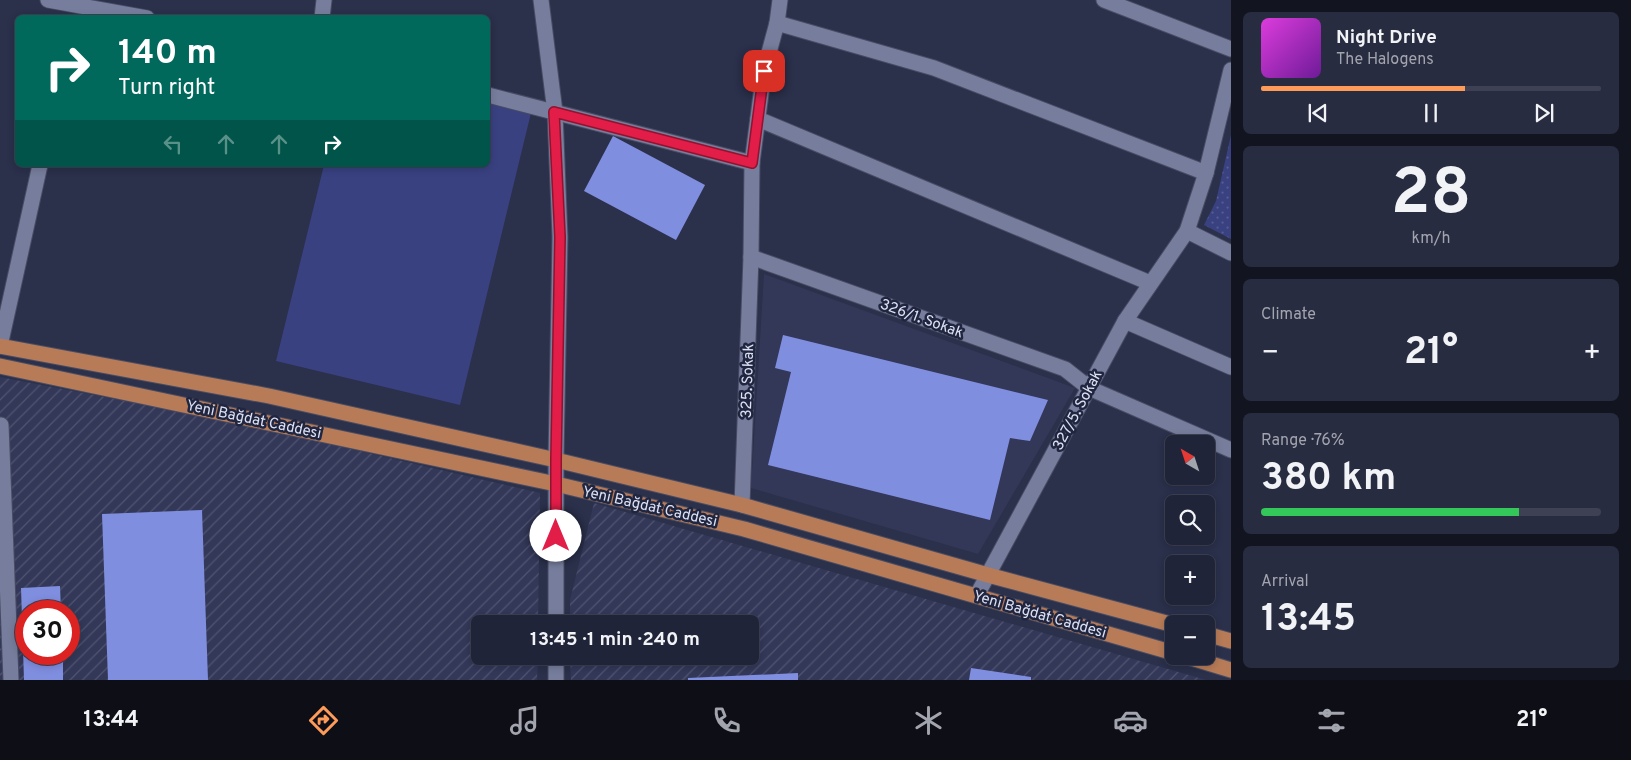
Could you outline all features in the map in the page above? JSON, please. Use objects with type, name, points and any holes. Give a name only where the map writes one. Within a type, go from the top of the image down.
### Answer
[{"type":"main road","name":"Yeni Bağdat Caddesi","points":[[0,346],[269,396],[556,460],[742,505],[988,575],[1165,623]]},
{"type":"main road","name":"Yeni Bağdat Caddesi","points":[[0,366],[556,484],[744,529],[1165,650]]},
{"type":"main road","points":[[1215,637],[1231,641]]},
{"type":"main road","points":[[1215,665],[1231,670]]},
{"type":"street","points":[[48,0],[76,7],[128,15]]},
{"type":"street","points":[[322,15],[324,0]]},
{"type":"street","points":[[541,0],[554,112],[560,237],[556,460],[556,615]]},
{"type":"street","name":"325. Sokak","points":[[742,505],[751,257],[752,163],[764,71],[777,23],[780,0]]},
{"type":"street","points":[[1104,0],[1231,49]]},
{"type":"street","points":[[777,23],[934,68],[1206,173]]},
{"type":"street","name":"327/5. Sokak","points":[[977,595],[1125,321],[1187,232],[1206,173],[1231,70]]},
{"type":"street","points":[[490,96],[752,163]]},
{"type":"street","points":[[758,119],[1150,283]]},
{"type":"street","points":[[0,346],[40,167]]},
{"type":"street","points":[[1187,232],[1231,253]]},
{"type":"street","name":"326/1. Sokak","points":[[751,257],[1065,370],[1089,388],[1231,450]]},
{"type":"street","points":[[1125,321],[1231,367]]},
{"type":"street","points":[[1,425],[11,680]]},
{"type":"street","points":[[556,665],[556,680]]},
{"type":"shaded area","points":[[490,103],[531,113],[460,405],[276,361],[324,167],[490,167]]},
{"type":"shaded area","points":[[1231,135],[1231,239],[1204,225],[1216,201]]},
{"type":"shaded area","points":[[764,274],[1075,388],[978,554],[751,488]]},
{"type":"shaded area","points":[[0,377],[230,421],[540,493],[538,615],[471,615],[471,665],[538,665],[537,680],[0,680]]},
{"type":"shaded area","points":[[594,503],[1206,680],[571,680],[570,665],[759,665],[759,615],[570,615],[570,600]]},
{"type":"building","points":[[613,136],[705,185],[676,240],[584,191]]},
{"type":"building","points":[[783,335],[1048,400],[1030,441],[1010,438],[990,520],[768,465],[791,372],[775,368]]},
{"type":"building","points":[[202,510],[208,680],[108,680],[102,514]]},
{"type":"building","points":[[60,586],[61,600],[21,600],[21,588]]},
{"type":"building","points":[[24,665],[63,665],[63,680],[24,680]]},
{"type":"building","points":[[971,668],[1031,677],[1031,680],[969,680]]},
{"type":"building","points":[[798,673],[798,680],[688,680],[688,678]]},
{"type":"route","points":[[556,536],[560,237],[554,112],[752,163],[764,71]]}]
